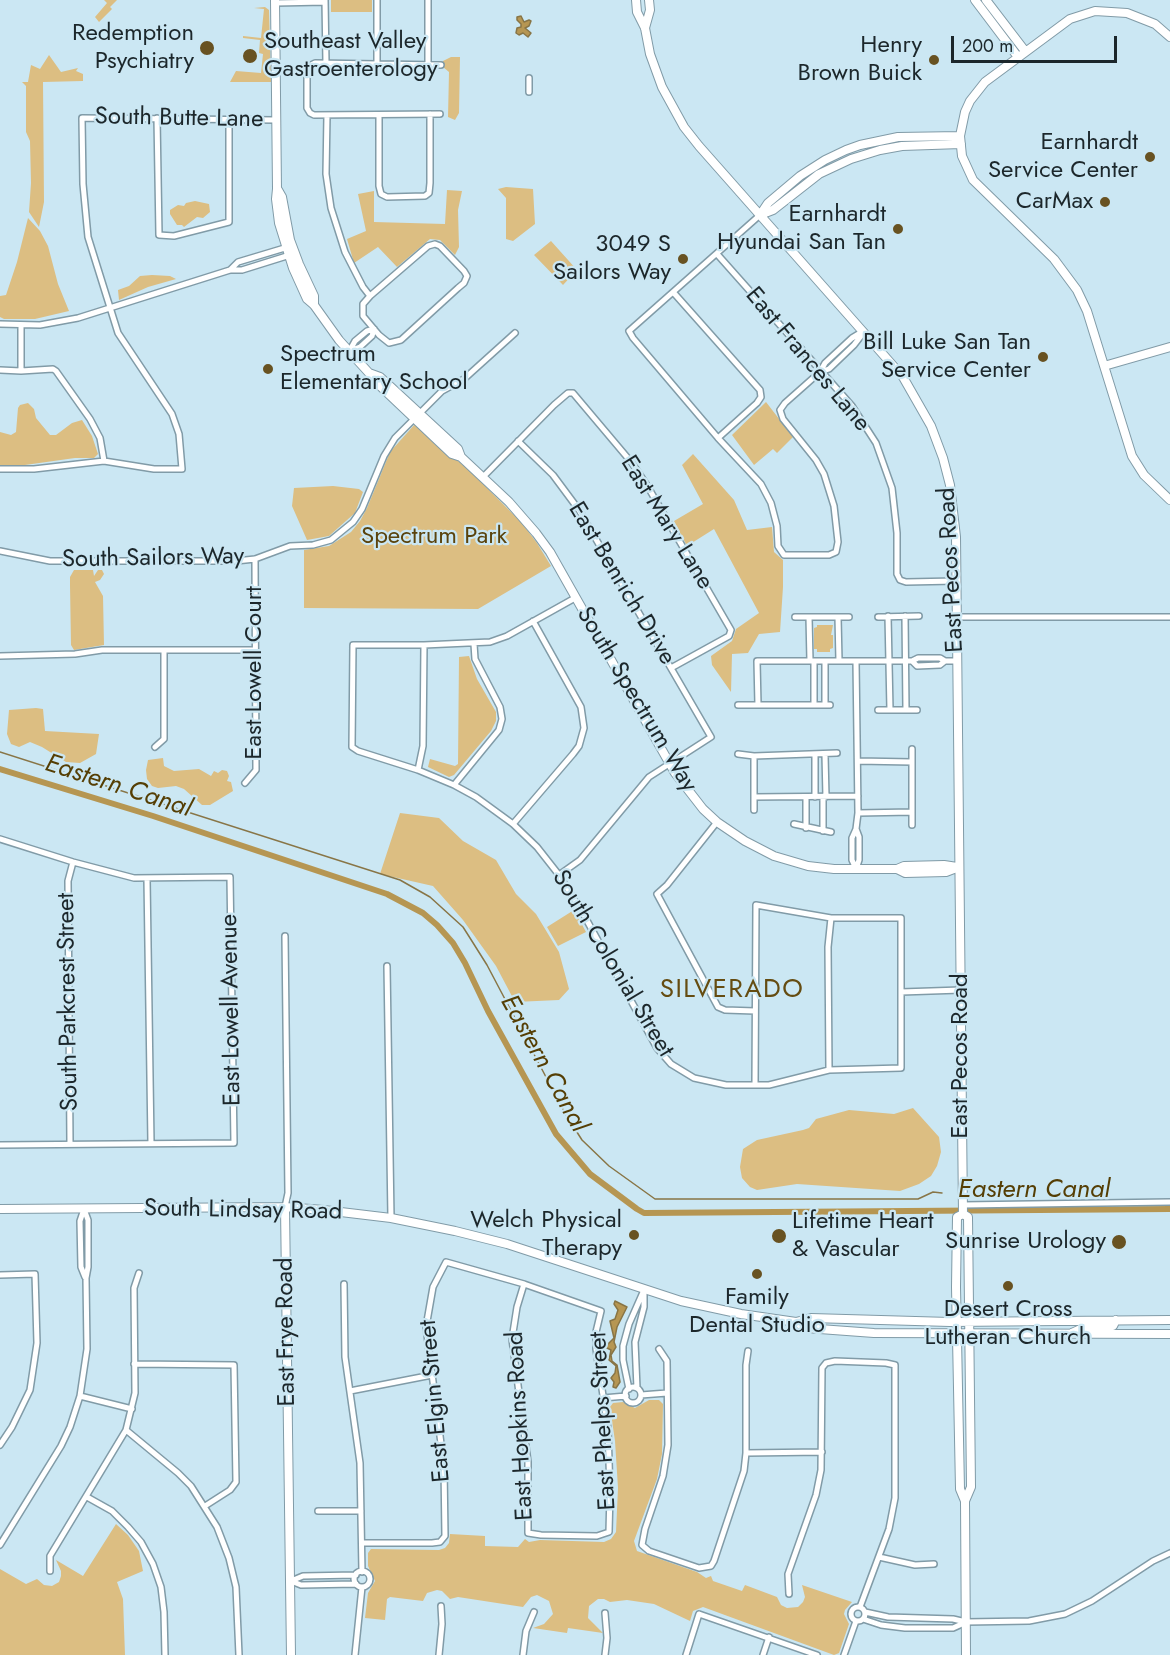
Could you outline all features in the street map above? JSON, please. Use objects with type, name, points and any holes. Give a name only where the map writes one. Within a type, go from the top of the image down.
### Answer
[{"type":"main road","name":"East Pecos Road","points":[[636,0],[637,12],[645,28],[654,65],[676,114],[699,147],[903,377],[926,414],[938,442],[953,501],[957,618],[963,1209],[968,1217],[970,1322],[971,1487],[965,1501]]},
{"type":"main road","name":"East Pecos Road","points":[[645,28],[650,10],[649,0]]},
{"type":"main road","points":[[975,0],[1022,54]]},
{"type":"main road","points":[[986,0],[1022,54]]},
{"type":"main road","points":[[275,1],[277,189],[282,197],[290,251]]},
{"type":"main road","points":[[1170,37],[1155,24],[1137,16],[1116,11],[1095,11],[1070,19],[992,76],[976,91],[965,112],[960,140],[967,168],[978,186],[1054,259],[1077,290],[1087,311],[1132,456],[1144,475],[1170,500]]},
{"type":"main road","points":[[760,215],[768,204],[800,176],[846,150],[898,137],[960,140]]},
{"type":"main road","name":"South Spectrum Way","points":[[290,251],[314,296],[314,304],[333,332],[376,382],[416,416],[452,454],[461,456],[510,503],[536,532],[684,787],[717,822],[745,841],[774,856],[808,866],[834,869],[897,869],[904,866],[945,865],[959,867]]},
{"type":"main road","points":[[1104,366],[1170,347]]},
{"type":"main road","name":"South Lindsay Road","points":[[0,1209],[285,1207],[391,1218],[507,1244],[644,1290],[723,1310],[796,1322],[807,1328],[853,1332],[957,1334],[1170,1334]]},
{"type":"main road","name":"East Frye Road","points":[[285,1207],[291,1655]]},
{"type":"main road","name":"East Pecos Road","points":[[963,1209],[957,1217],[957,1334],[960,1488],[965,1501],[966,1655]]},
{"type":"main road","name":"South Lindsay Road","points":[[796,1322],[811,1318],[957,1322],[1170,1320]]},
{"type":"main road","points":[[1068,1334],[1085,1327],[1113,1326],[1116,1320]]},
{"type":"street","points":[[377,0],[378,63]]},
{"type":"street","points":[[428,0],[428,63]]},
{"type":"street","points":[[275,1],[325,1],[326,63]]},
{"type":"street","points":[[440,114],[314,115],[308,108],[308,73],[309,66],[315,63],[441,65]]},
{"type":"street","points":[[529,78],[529,92]]},
{"type":"street","points":[[380,115],[379,186],[381,194],[425,196],[429,193],[430,183],[430,114]]},
{"type":"street","points":[[327,115],[326,174],[331,208],[345,252],[370,296]]},
{"type":"street","name":"South Butte Lane","points":[[109,308],[85,225],[82,118],[276,120]]},
{"type":"street","points":[[157,118],[159,235],[174,236],[229,222],[229,120]]},
{"type":"street","points":[[760,215],[629,331],[767,494],[775,517],[781,554],[787,556],[829,555],[836,552],[837,525],[824,474],[780,412],[782,407],[820,372],[825,363],[852,338],[864,332]]},
{"type":"street","points":[[435,244],[456,263],[466,276],[464,283],[395,343],[384,340],[363,316],[363,304],[370,296],[429,246],[435,244]]},
{"type":"street","points":[[0,324],[21,326],[57,322],[230,270],[242,270],[290,251]]},
{"type":"street","name":"East Frances Lane","points":[[717,254],[852,406],[876,443],[885,465],[894,499],[897,574],[900,580],[906,582],[956,581]]},
{"type":"street","points":[[673,292],[760,390],[761,397],[757,404],[718,438]]},
{"type":"street","points":[[0,469],[34,469],[104,461],[154,469],[182,469],[179,434],[172,414],[159,392],[128,351],[118,333],[109,308]]},
{"type":"street","points":[[21,326],[21,371]]},
{"type":"street","points":[[349,351],[366,342],[372,336],[374,328]]},
{"type":"street","name":"South Sailors Way","points":[[0,551],[50,561],[236,561],[255,559],[290,546],[331,540],[352,522],[362,508],[390,446],[416,416],[442,391],[464,379],[515,333]]},
{"type":"street","points":[[0,370],[53,369],[90,419],[100,438],[104,461]]},
{"type":"street","name":"East Mary Lane","points":[[518,441],[561,399],[568,393],[573,393],[632,463],[730,630],[729,636],[671,668]]},
{"type":"street","points":[[483,477],[518,441]]},
{"type":"street","name":"East Benrich Drive","points":[[518,441],[553,475],[579,510],[711,737],[670,762]]},
{"type":"street","name":"East Lowell Court","points":[[245,783],[256,770],[255,559]]},
{"type":"street","points":[[418,770],[423,746],[424,645],[490,642],[507,636],[575,598]]},
{"type":"street","points":[[878,616],[920,616]]},
{"type":"street","points":[[888,616],[890,710]]},
{"type":"street","points":[[905,616],[908,661],[906,710]]},
{"type":"street","points":[[809,617],[814,705]]},
{"type":"street","points":[[838,617],[839,661]]},
{"type":"street","points":[[795,618],[849,617]]},
{"type":"street","points":[[957,618],[1170,617]]},
{"type":"street","points":[[513,824],[579,746],[584,728],[581,706],[533,621]]},
{"type":"street","points":[[454,785],[499,730],[502,719],[500,706],[475,659],[474,644]]},
{"type":"street","name":"South Colonial Street","points":[[424,645],[353,645],[352,747],[358,752],[418,770],[454,785],[476,797],[513,824],[537,847],[559,875],[585,917],[650,1037],[664,1057],[682,1072],[694,1078],[726,1085],[755,1085],[775,1084],[830,1070],[901,1068],[901,992]]},
{"type":"street","points":[[0,656],[75,654],[102,650],[255,650]]},
{"type":"street","points":[[154,747],[164,740],[164,650]]},
{"type":"street","points":[[758,705],[757,661],[908,661],[918,658],[940,658],[945,661],[957,661]]},
{"type":"street","points":[[738,705],[827,705],[825,661]]},
{"type":"street","points":[[856,661],[858,813],[852,838],[852,860],[856,869]]},
{"type":"street","points":[[878,710],[917,710]]},
{"type":"street","points":[[912,749],[912,825]]},
{"type":"street","points":[[738,754],[754,756],[837,753]]},
{"type":"street","points":[[815,755],[815,797]]},
{"type":"street","points":[[823,831],[825,755]]},
{"type":"street","points":[[754,756],[754,810]]},
{"type":"street","points":[[858,761],[912,762]]},
{"type":"street","points":[[559,875],[580,860],[641,784],[670,762]]},
{"type":"street","points":[[754,797],[858,796]]},
{"type":"street","points":[[806,797],[806,828]]},
{"type":"street","points":[[858,813],[912,812]]},
{"type":"street","points":[[717,822],[667,885],[657,894],[718,1007],[724,1011],[755,1011]]},
{"type":"street","points":[[794,824],[831,832]]},
{"type":"street","points":[[0,839],[119,876],[147,879],[151,1143],[0,1145]]},
{"type":"street","name":"South Parkcrest Street","points":[[70,1144],[68,881],[73,862]]},
{"type":"street","name":"East Lowell Avenue","points":[[147,879],[230,877],[234,1143],[151,1143]]},
{"type":"street","points":[[755,1085],[756,905],[831,918],[901,918],[901,992],[961,990]]},
{"type":"street","points":[[830,1070],[828,947],[831,918]]},
{"type":"street","name":"East Frye Road","points":[[285,936],[288,1193],[285,1207]]},
{"type":"street","points":[[387,966],[391,1218]]},
{"type":"street","points":[[963,1209],[1170,1202]]},
{"type":"street","points":[[0,1545],[60,1446],[70,1427],[80,1396],[87,1349],[86,1278],[81,1267],[80,1221],[84,1209]]},
{"type":"street","name":"East Elgin Street","points":[[362,1543],[440,1542],[445,1536],[444,1467],[427,1343],[428,1309],[433,1287],[446,1262],[524,1284]]},
{"type":"street","points":[[50,1571],[50,1557],[126,1430],[135,1393],[134,1288],[139,1273]]},
{"type":"street","points":[[0,1275],[35,1274],[37,1342],[30,1390],[12,1427],[1,1442]]},
{"type":"street","points":[[344,1284],[345,1357],[360,1463],[362,1543],[356,1584]]},
{"type":"street","name":"East Phelps Street","points":[[524,1284],[601,1311],[596,1332],[596,1350],[609,1457],[609,1532]]},
{"type":"street","name":"East Hopkins Road","points":[[524,1284],[517,1307],[512,1339],[528,1462],[528,1533],[597,1536],[609,1532]]},
{"type":"street","points":[[641,1395],[637,1388],[636,1342],[644,1307],[644,1290]]},
{"type":"street","points":[[626,1396],[629,1389],[623,1360],[623,1346],[629,1324],[644,1290]]},
{"type":"street","points":[[659,1349],[667,1361],[666,1462],[642,1545],[649,1551],[699,1568],[711,1566],[714,1561],[740,1485],[746,1453],[748,1351]]},
{"type":"street","points":[[789,1594],[788,1574],[816,1495],[821,1470],[820,1374],[822,1368],[825,1364],[835,1361],[895,1365],[895,1498],[890,1529],[863,1610],[843,1655]]},
{"type":"street","points":[[134,1364],[234,1365],[236,1482],[230,1490],[205,1506]]},
{"type":"street","points":[[350,1391],[432,1375]]},
{"type":"street","points":[[629,1389],[637,1388]]},
{"type":"street","points":[[641,1395],[668,1394]]},
{"type":"street","points":[[626,1396],[630,1402],[634,1403],[640,1399],[641,1395]]},
{"type":"street","points":[[80,1396],[132,1409]]},
{"type":"street","points":[[603,1398],[626,1396]]},
{"type":"street","points":[[126,1430],[178,1473],[205,1506],[217,1527],[229,1558],[236,1587],[239,1655]]},
{"type":"street","points":[[746,1453],[822,1452]]},
{"type":"street","points":[[87,1497],[112,1511],[128,1527],[141,1542],[153,1564],[161,1587],[165,1655]]},
{"type":"street","points":[[318,1511],[361,1511]]},
{"type":"street","points":[[966,1622],[953,1628],[905,1628],[852,1618],[851,1612],[855,1608],[888,1617],[953,1619],[966,1622],[1029,1621],[1065,1614],[1092,1601],[1153,1561],[1170,1553]]},
{"type":"street","points":[[879,1557],[915,1565],[934,1564]]},
{"type":"street","points":[[291,1581],[303,1576],[366,1573],[370,1578],[368,1584],[362,1587]]},
{"type":"street","points":[[291,1581],[302,1585],[356,1584],[362,1587]]},
{"type":"street","points":[[355,1655],[362,1587]]},
{"type":"street","points":[[439,1655],[441,1606]]},
{"type":"street","points":[[523,1655],[526,1631],[534,1612]]},
{"type":"street","points":[[605,1613],[608,1638],[605,1655]]},
{"type":"street","points":[[686,1655],[699,1614],[817,1655]]},
{"type":"street","points":[[763,1655],[769,1637]]},
{"type":"green space","points":[[104,0],[117,0],[110,7],[112,9],[99,22],[95,17],[107,3]]},
{"type":"green space","points":[[331,0],[372,0],[372,12],[331,12]]},
{"type":"green space","points":[[265,7],[269,10],[271,82],[230,82],[236,71],[261,73],[263,54],[259,53],[260,40],[243,38],[243,36],[261,38],[264,9],[254,8]]},
{"type":"green space","points":[[49,55],[61,72],[78,68],[76,71],[83,74],[83,81],[43,82],[44,202],[39,227],[29,212],[30,141],[26,132],[26,86],[22,82],[28,82],[31,65],[40,69]]},
{"type":"green space","points":[[451,57],[460,57],[459,113],[455,120],[448,117],[449,72],[443,67],[443,61]]},
{"type":"green space","points":[[506,187],[533,189],[535,224],[513,241],[506,239],[506,198],[498,189]]},
{"type":"green space","points":[[447,190],[462,191],[458,210],[459,247],[455,255],[440,240],[430,239],[397,267],[378,247],[354,263],[347,239],[366,231],[358,194],[374,191],[374,222],[445,224]]},
{"type":"green space","points":[[195,201],[209,204],[210,212],[203,218],[197,217],[184,227],[177,225],[170,210],[178,205],[184,206],[186,203]]},
{"type":"green space","points":[[28,218],[40,231],[48,246],[58,284],[69,311],[35,319],[4,319],[0,317],[0,296],[6,295]]},
{"type":"green space","points":[[551,241],[577,270],[563,285],[534,255]]},
{"type":"green space","points":[[140,276],[170,276],[176,279],[148,287],[119,300],[118,290],[129,286]]},
{"type":"green space","points":[[766,402],[793,437],[777,453],[773,449],[754,465],[732,435]]},
{"type":"green space","points":[[28,403],[34,409],[36,418],[50,435],[56,435],[72,423],[82,420],[92,436],[98,454],[94,458],[75,458],[25,465],[0,465],[0,432],[11,435],[16,432],[18,408]]},
{"type":"green space","name":"Spectrum Park","points":[[415,424],[471,472],[521,522],[551,566],[478,609],[304,608],[304,550],[329,546],[351,532],[367,508],[390,452]]},
{"type":"green space","points":[[693,454],[734,500],[747,530],[772,527],[774,552],[783,560],[780,632],[759,634],[748,653],[732,654],[731,692],[712,665],[711,656],[732,641],[736,629],[759,613],[714,529],[687,546],[674,521],[703,504],[682,465]]},
{"type":"green space","points":[[333,486],[359,489],[363,492],[355,513],[329,536],[307,540],[292,506],[294,488]]},
{"type":"green space","points":[[74,570],[93,570],[94,576],[98,570],[102,570],[104,574],[100,580],[95,582],[103,596],[104,645],[74,650],[71,645],[70,577]]},
{"type":"green space","points":[[817,625],[833,625],[831,635],[833,635],[833,648],[830,652],[817,652],[817,649],[814,649],[814,628]]},
{"type":"green space","points":[[469,656],[477,679],[496,712],[496,721],[491,731],[454,775],[449,777],[428,767],[430,759],[455,766],[458,764],[459,657]]},
{"type":"green space","points":[[43,709],[45,731],[99,734],[96,754],[80,763],[66,762],[30,742],[19,747],[11,744],[7,734],[9,710]]},
{"type":"green space","points":[[163,758],[164,766],[174,771],[199,769],[211,776],[214,771],[218,773],[222,770],[227,771],[229,776],[227,781],[231,782],[233,791],[210,805],[202,805],[184,789],[176,786],[158,788],[152,786],[147,779],[148,760]]},
{"type":"green space","points":[[400,813],[439,818],[463,841],[496,860],[516,894],[536,914],[559,952],[569,989],[559,1000],[515,1002],[496,966],[463,920],[433,886],[380,874]]},
{"type":"green space","points":[[574,910],[586,932],[558,946],[547,927]]},
{"type":"green space","points":[[913,1108],[939,1137],[941,1152],[931,1176],[919,1184],[900,1191],[797,1184],[757,1190],[750,1187],[742,1178],[740,1167],[743,1149],[757,1140],[803,1130],[809,1128],[816,1119],[849,1110],[894,1114]]},
{"type":"green space","points":[[649,1400],[659,1400],[663,1404],[662,1454],[657,1479],[634,1541],[637,1551],[697,1572],[706,1578],[711,1576],[713,1581],[742,1591],[745,1585],[777,1597],[781,1605],[787,1608],[798,1607],[803,1602],[805,1597],[802,1585],[852,1602],[845,1610],[844,1614],[849,1624],[839,1653],[834,1655],[703,1607],[693,1611],[690,1621],[654,1604],[627,1600],[610,1602],[598,1599],[589,1606],[588,1618],[603,1633],[568,1628],[567,1633],[533,1628],[544,1624],[553,1614],[549,1601],[537,1595],[531,1597],[523,1607],[458,1597],[450,1599],[442,1591],[437,1590],[427,1593],[423,1601],[390,1597],[387,1599],[385,1620],[365,1618],[368,1593],[375,1581],[368,1566],[368,1553],[371,1549],[439,1550],[445,1548],[449,1543],[450,1534],[485,1536],[485,1546],[518,1547],[525,1539],[529,1542],[540,1540],[604,1542],[611,1539],[616,1532],[618,1488],[610,1407],[613,1403],[623,1402],[635,1408]]},
{"type":"green space","points":[[116,1524],[128,1535],[139,1551],[143,1571],[117,1582],[123,1599],[125,1655],[0,1655],[0,1569],[26,1584],[37,1579],[44,1585],[52,1586],[59,1582],[61,1576],[56,1560],[83,1576]]},
{"type":"shaded area","points":[[521,16],[524,22],[531,21],[525,28],[531,33],[528,37],[523,33],[519,35],[516,33],[517,28],[521,27],[517,17]]},
{"type":"shaded area","points":[[615,1301],[627,1307],[617,1327],[614,1342],[616,1347],[611,1355],[612,1361],[617,1365],[620,1382],[616,1388],[613,1387],[614,1382],[611,1378],[616,1366],[609,1360],[611,1350],[605,1347],[614,1338],[610,1321],[615,1319],[618,1310],[614,1304]]},
{"type":"waterway","points":[[0,752],[400,880],[430,897],[463,927],[487,965],[566,1115],[582,1140],[609,1166],[655,1199],[918,1199],[933,1192],[942,1193]]},
{"type":"waterway","name":"Eastern Canal","points":[[0,769],[153,816],[387,894],[423,913],[453,943],[556,1134],[590,1174],[644,1213],[1170,1209]]},
{"type":"place","name":"Redemption Psychiatry","points":[[207,48]]},
{"type":"place","name":"Southeast Valley Gastroenterology","points":[[250,56]]},
{"type":"place","name":"Henry Brown Buick","points":[[934,60]]},
{"type":"place","name":"Earnhardt Service Center","points":[[1150,157]]},
{"type":"place","name":"CarMax","points":[[1105,202]]},
{"type":"place","name":"Earnhardt Hyundai San Tan","points":[[898,229]]},
{"type":"place","name":"3049 S Sailors Way","points":[[683,259]]},
{"type":"place","name":"Bill Luke San Tan Service Center","points":[[1043,357]]},
{"type":"place","name":"Spectrum Elementary School","points":[[268,369]]},
{"type":"place","name":"Welch Physical Therapy","points":[[634,1235]]},
{"type":"place","name":"Lifetime Heart & Vascular","points":[[779,1236]]},
{"type":"place","name":"Sunrise Urology","points":[[1119,1242]]},
{"type":"place","name":"Family Dental Studio","points":[[757,1274]]},
{"type":"place","name":"Desert Cross Lutheran Church","points":[[1008,1286]]},
{"type":"district","name":"SILVERADO","points":[[732,991]]}]
